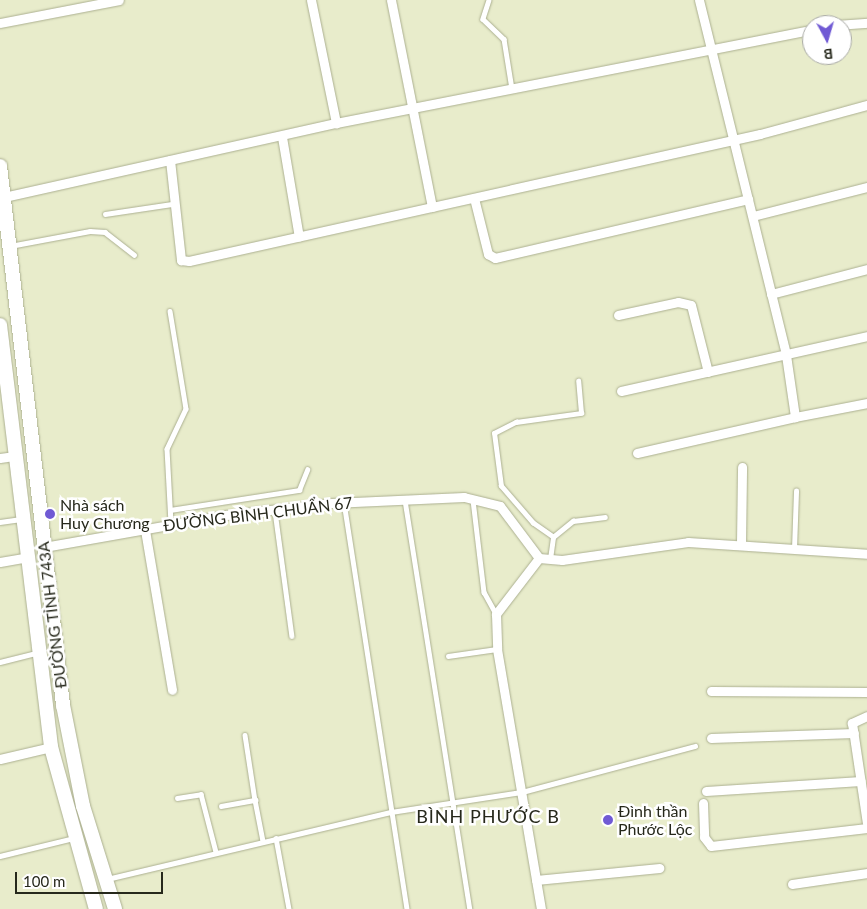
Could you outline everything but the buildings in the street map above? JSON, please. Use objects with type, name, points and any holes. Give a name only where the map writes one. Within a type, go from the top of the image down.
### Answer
[{"type":"main road","name":"ĐƯỜNG TỈNH 743A","points":[[0,166],[44,547],[69,743],[115,909]]},
{"type":"main road","name":"ĐƯỜNG TỈNH 743A","points":[[0,325],[50,748],[74,838],[96,909]]},
{"type":"street","points":[[0,23],[119,0]]},
{"type":"street","points":[[311,0],[336,123]]},
{"type":"street","points":[[391,0],[432,206]]},
{"type":"street","points":[[699,0],[735,139],[786,355],[795,417]]},
{"type":"street","points":[[852,24],[867,23]]},
{"type":"street","points":[[4,197],[282,137],[336,123],[802,32]]},
{"type":"street","points":[[170,160],[173,204],[181,260],[299,238],[432,206],[735,139],[867,105]]},
{"type":"street","points":[[282,137],[299,238]]},
{"type":"street","points":[[753,216],[867,187]]},
{"type":"street","points":[[474,198],[488,254],[495,258],[748,199]]},
{"type":"street","points":[[771,294],[867,270]]},
{"type":"street","points":[[618,315],[678,302],[691,305],[697,312],[708,372]]},
{"type":"street","points":[[621,391],[867,336]]},
{"type":"street","points":[[638,453],[795,417],[867,403]]},
{"type":"street","points":[[0,458],[15,456]]},
{"type":"street","points":[[741,543],[742,468]]},
{"type":"street","name":"ĐƯỜNG BÌNH CHUẨN 67","points":[[44,547],[171,524],[344,502],[473,498],[500,506],[539,558]]},
{"type":"street","points":[[145,530],[172,690]]},
{"type":"street","points":[[541,909],[497,649],[496,614],[539,558],[550,559],[688,542],[741,543],[794,550],[867,554]]},
{"type":"street","points":[[0,562],[27,557]]},
{"type":"street","points":[[711,691],[867,692]]},
{"type":"street","points":[[867,716],[852,723],[867,823]]},
{"type":"street","points":[[711,738],[854,732]]},
{"type":"street","points":[[0,759],[50,748]]},
{"type":"street","points":[[706,791],[861,781]]},
{"type":"street","points":[[703,803],[704,837],[711,846],[867,828]]},
{"type":"street","points":[[536,880],[659,868]]},
{"type":"street","points":[[792,884],[867,873]]},
{"type":"lane","points":[[488,0],[483,19],[504,39],[512,90]]},
{"type":"lane","points":[[106,214],[173,204]]},
{"type":"lane","points":[[9,247],[90,231],[105,232],[134,256]]},
{"type":"lane","points":[[170,311],[186,409],[167,449],[171,524]]},
{"type":"lane","points":[[553,537],[533,523],[501,486],[494,433],[516,422],[580,413],[578,381]]},
{"type":"lane","points":[[170,510],[299,490],[307,470]]},
{"type":"lane","points":[[794,550],[796,491]]},
{"type":"lane","points":[[473,498],[484,592],[496,614]]},
{"type":"lane","points":[[404,499],[470,909]]},
{"type":"lane","points":[[344,502],[407,909]]},
{"type":"lane","points":[[275,511],[292,636]]},
{"type":"lane","points":[[550,559],[553,537],[573,521],[605,517]]},
{"type":"lane","points":[[0,522],[22,518]]},
{"type":"lane","points":[[448,656],[497,649]]},
{"type":"lane","points":[[0,662],[38,653]]},
{"type":"lane","points":[[245,735],[263,841]]},
{"type":"lane","points":[[106,879],[391,812],[522,792],[695,746]]},
{"type":"lane","points":[[177,798],[201,794],[216,852]]},
{"type":"lane","points":[[221,806],[255,800]]},
{"type":"lane","points":[[0,856],[74,838]]},
{"type":"lane","points":[[276,838],[288,909]]},
{"type":"place","name":"Nhà sách Huy Chương","points":[[50,514]]},
{"type":"place","name":"Đình thần Phước Lộc","points":[[608,820]]},
{"type":"district","name":"BÌNH PHƯỚC B","points":[[488,816]]}]
